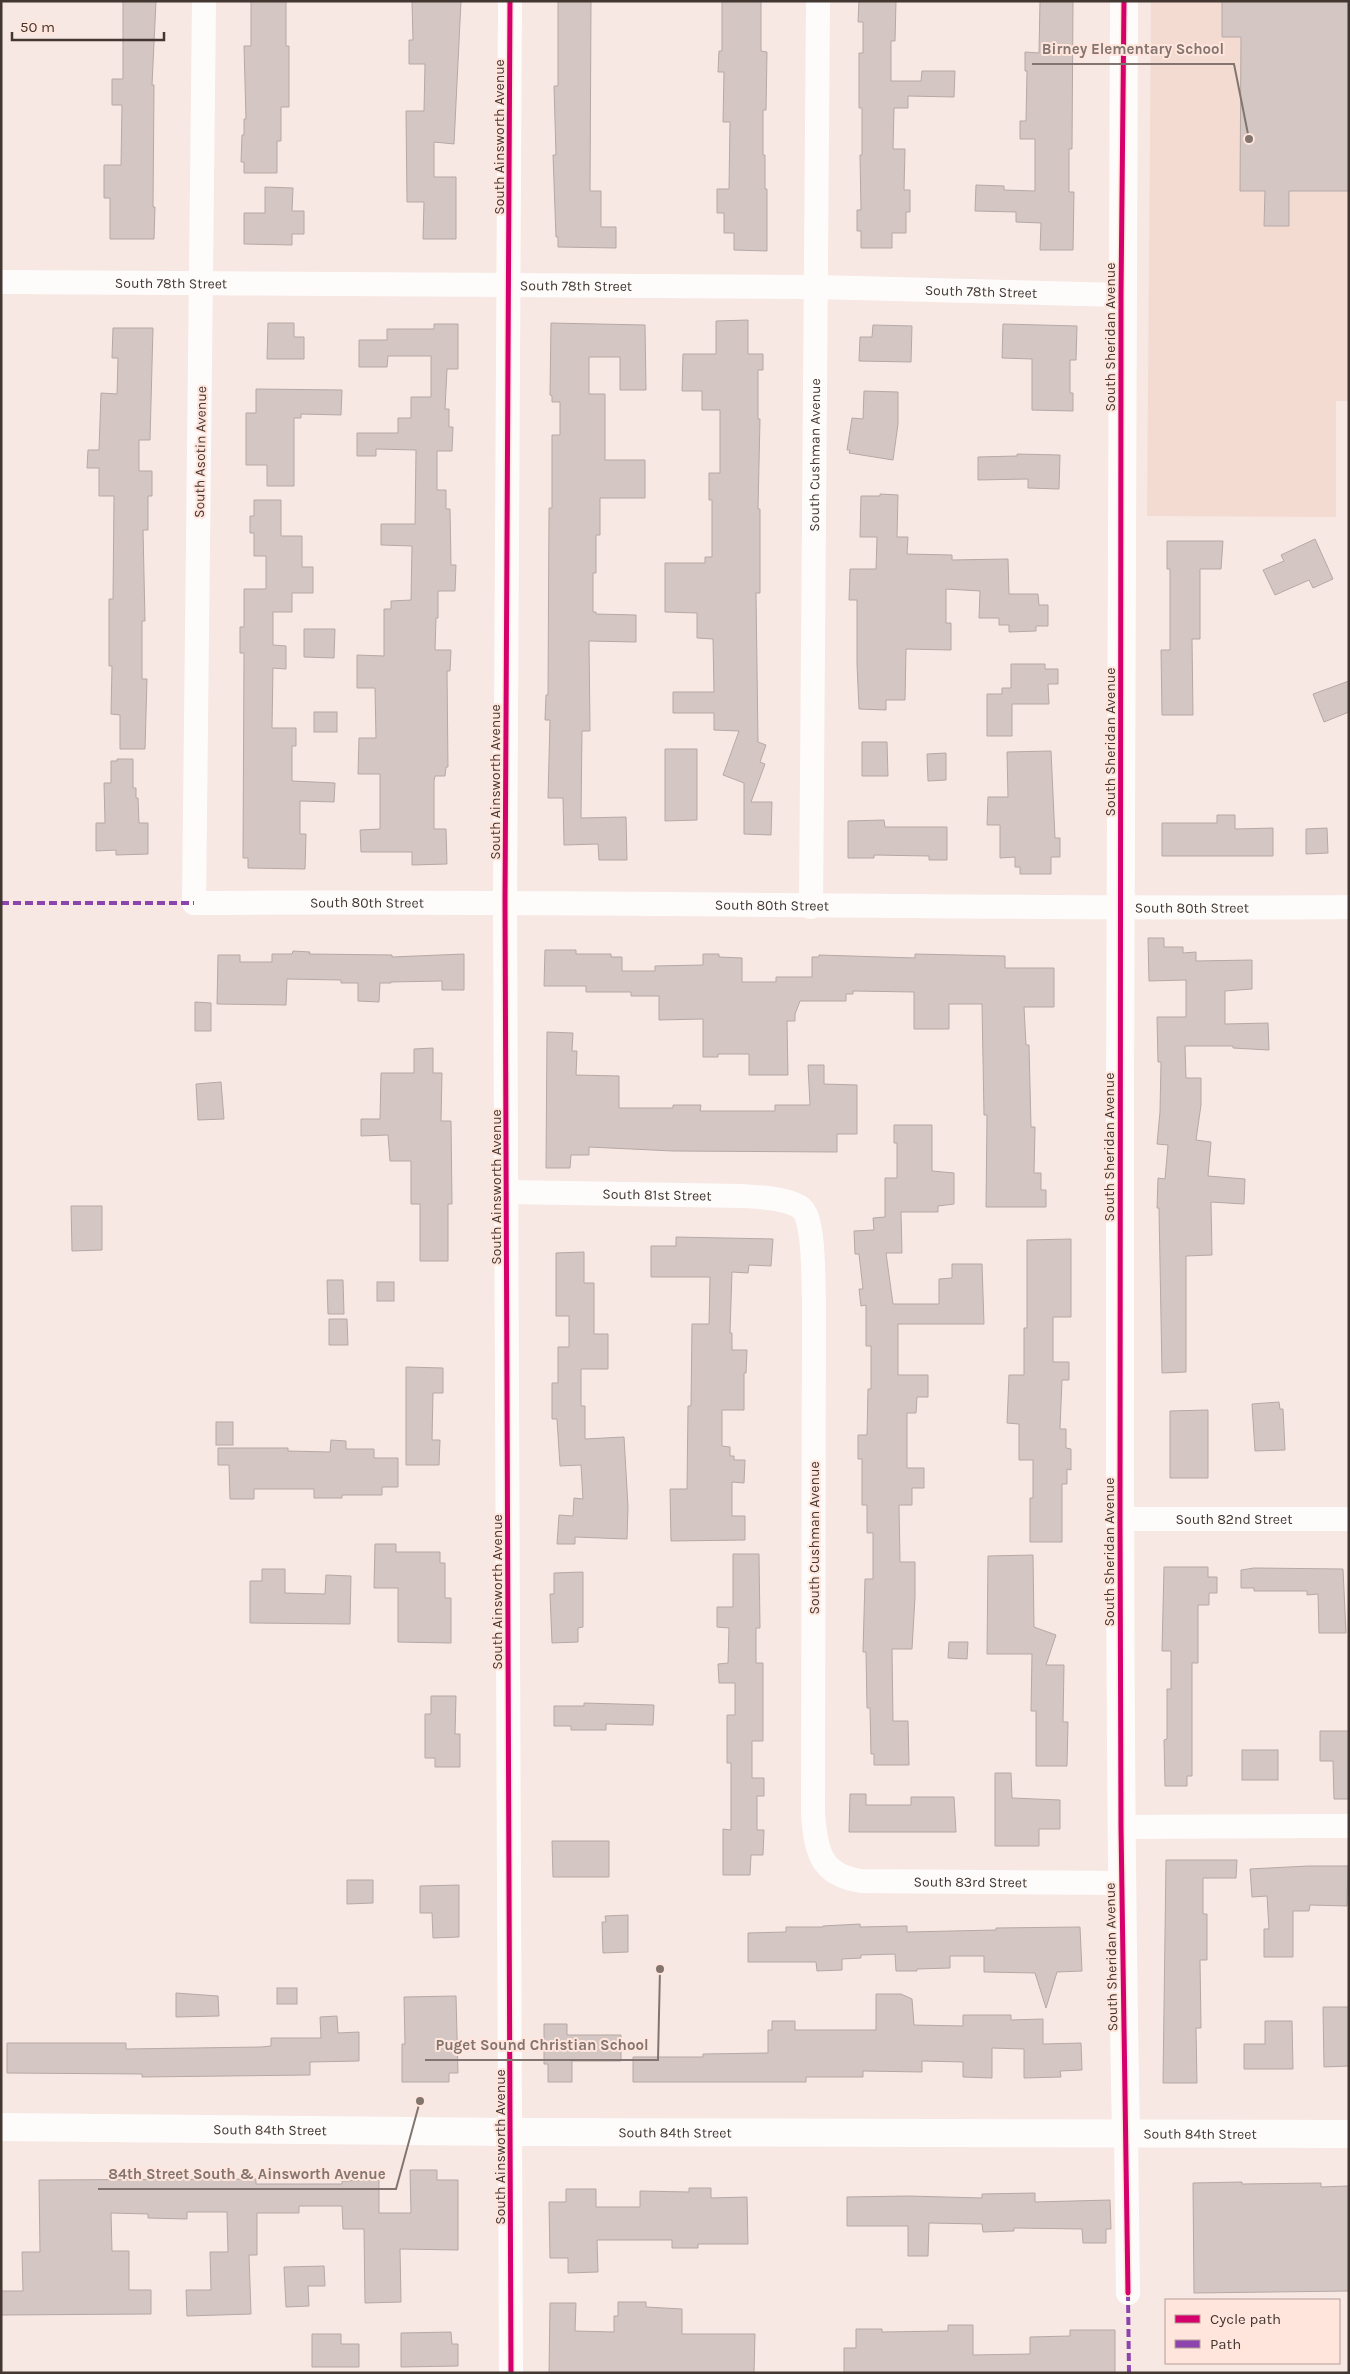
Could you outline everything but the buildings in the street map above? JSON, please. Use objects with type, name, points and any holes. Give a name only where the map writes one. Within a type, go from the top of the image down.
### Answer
[{"type":"street","name":"South Asotin Avenue","points":[[194,903],[204,1]]},
{"type":"street","name":"South Ainsworth Avenue","points":[[510,1],[510,285],[505,902],[511,2373]]},
{"type":"street","name":"South Cushman Avenue","points":[[811,907],[818,1]]},
{"type":"street","name":"South Sheridan Avenue","points":[[1124,1],[1121,295],[1120,1520],[1121,1883],[1128,2293]]},
{"type":"street","name":"South 78th Street","points":[[1,282],[817,286],[1121,295]]},
{"type":"street","name":"South 80th Street","points":[[194,903],[505,902],[811,907],[1349,908]]},
{"type":"street","name":"South 81st Street","points":[[507,1192],[742,1196],[786,1202],[800,1206],[804,1211]]},
{"type":"street","name":"South Cushman Avenue","points":[[804,1211],[811,1240],[814,1301],[813,1814],[815,1838],[825,1864]]},
{"type":"street","name":"South 82nd Street","points":[[1120,1520],[1349,1519]]},
{"type":"street","points":[[1121,1827],[1349,1826]]},
{"type":"street","name":"South 83rd Street","points":[[825,1864],[843,1877],[875,1882],[1121,1883]]},
{"type":"street","name":"South 84th Street","points":[[1,2127],[511,2132],[812,2131],[1349,2134]]},
{"type":"shaded area","points":[[1151,1],[1349,1],[1349,401],[1336,401],[1336,517],[1147,516]]},
{"type":"marked path","points":[[1,903],[194,903]]},
{"type":"marked path","points":[[1128,2293],[1129,2373]]},
{"type":"cycle path","points":[[510,1],[505,902],[511,2373]]},
{"type":"cycle path","points":[[1124,1],[1121,295],[1120,1519],[1121,1827],[1128,2293]]},
{"type":"place","name":"Birney Elementary School","points":[[1249,139]]},
{"type":"place","name":"Puget Sound Christian School","points":[[660,1969]]},
{"type":"place","name":"84th Street South & Ainsworth Avenue","points":[[420,2101]]}]
